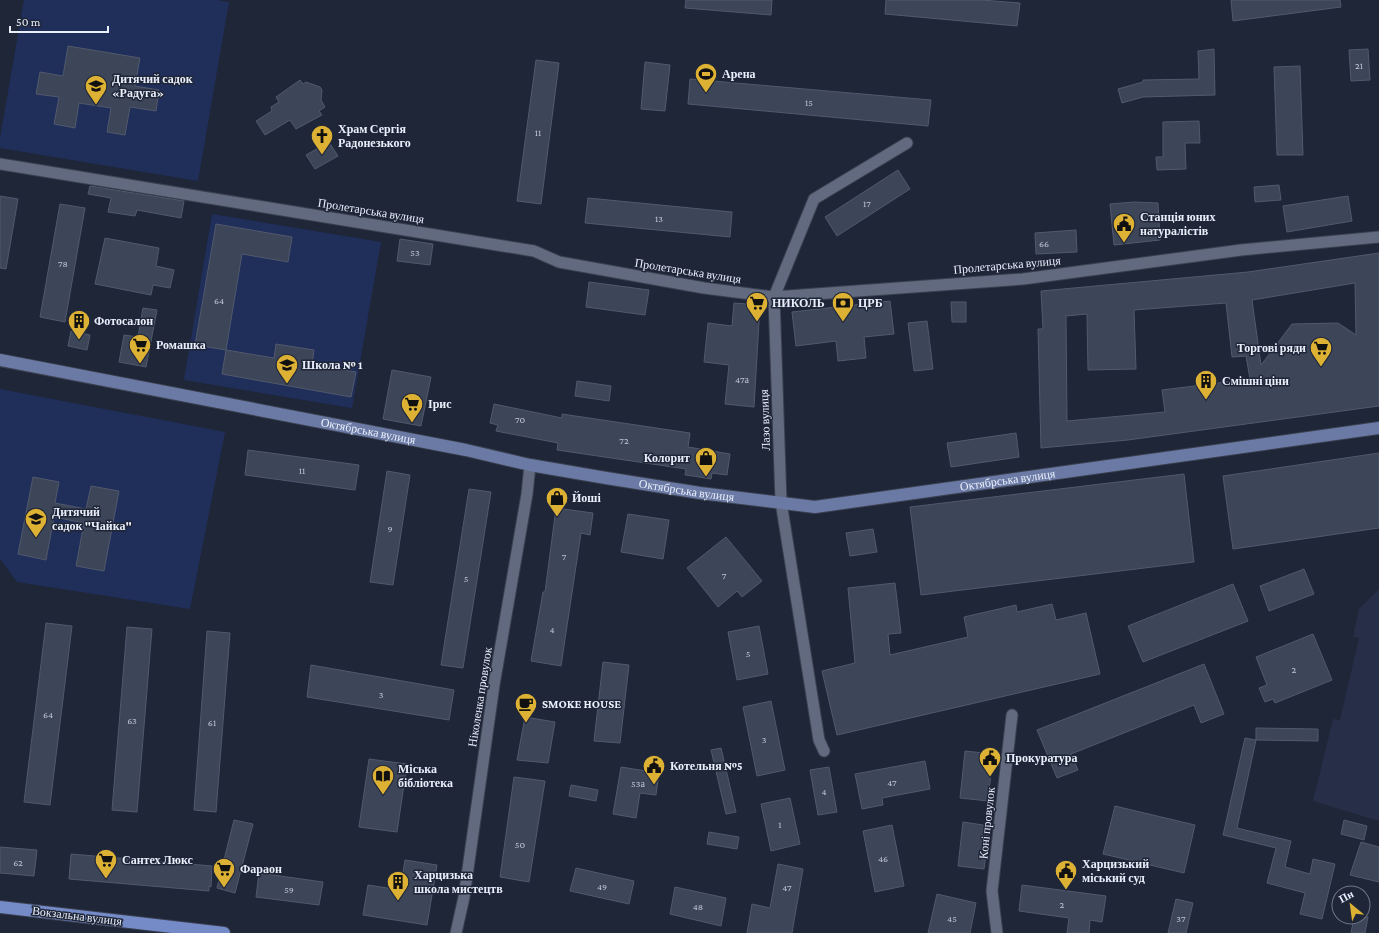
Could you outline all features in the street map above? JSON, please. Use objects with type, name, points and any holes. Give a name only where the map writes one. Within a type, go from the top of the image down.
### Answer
[{"type":"main road","name":"Октябрська вулиця","points":[[0,360],[466,450],[530,465],[700,493],[815,507],[1379,428]]},
{"type":"main road","name":"Вокзальна вулиця","points":[[0,907],[224,933]]},
{"type":"street","name":"Лазо вулиця","points":[[824,751],[819,740],[781,502],[774,297],[814,199],[907,143]]},
{"type":"street","name":"Пролетарська вулиця","points":[[0,164],[534,251],[559,262],[704,288],[774,297],[1023,279],[1241,250],[1379,237]]},
{"type":"street","name":"Ніколенка провулок","points":[[456,933],[464,897],[494,685],[527,494],[530,465]]},
{"type":"street","name":"Коні провулок","points":[[997,933],[992,891],[1012,715]]},
{"type":"shaded area","points":[[24,0],[217,0],[229,2],[198,181],[0,148],[0,138]]},
{"type":"shaded area","points":[[212,214],[381,242],[352,408],[184,380]]},
{"type":"shaded area","points":[[0,389],[225,432],[190,609],[17,582],[0,559]]},
{"type":"shaded area","points":[[1379,589],[1379,821],[1313,801],[1333,719],[1340,720],[1359,638],[1353,637],[1359,609]]},
{"type":"building","points":[[686,0],[772,0],[771,15],[685,8]]},
{"type":"building","points":[[886,0],[981,0],[1020,3],[1017,26],[885,14]]},
{"type":"building","points":[[1231,0],[1340,0],[1341,7],[1233,21]]},
{"type":"building","points":[[68,46],[140,58],[135,86],[159,90],[156,111],[130,107],[125,135],[107,132],[111,108],[79,103],[75,128],[54,124],[59,97],[36,94],[40,72],[63,76]]},
{"type":"building","points":[[1214,49],[1215,95],[1143,97],[1122,103],[1118,89],[1143,82],[1143,80],[1199,79],[1198,51]]},
{"type":"building","points":[[1368,49],[1370,80],[1351,81],[1349,50]]},
{"type":"building","points":[[536,60],[559,63],[541,204],[517,201]]},
{"type":"building","points":[[645,62],[670,65],[665,111],[641,109]]},
{"type":"building","points":[[1300,66],[1303,155],[1277,155],[1274,67]]},
{"type":"building","points":[[690,79],[931,100],[928,126],[688,104]]},
{"type":"building","points":[[300,80],[303,84],[306,82],[320,87],[322,90],[321,100],[325,107],[319,111],[322,115],[296,129],[290,120],[265,135],[256,121],[272,111],[271,107],[279,102],[276,97]]},
{"type":"building","points":[[1199,121],[1200,143],[1185,143],[1186,169],[1157,170],[1156,157],[1163,157],[1163,122]]},
{"type":"building","name":"Храм Сергія Радонезького","points":[[329,142],[338,156],[315,169],[306,155]]},
{"type":"building","points":[[898,170],[910,189],[837,236],[825,217]]},
{"type":"building","points":[[1279,185],[1281,200],[1255,202],[1254,187]]},
{"type":"building","points":[[90,186],[184,201],[181,218],[137,210],[135,216],[108,212],[111,198],[88,194]]},
{"type":"building","points":[[0,196],[18,199],[6,269],[0,268]]},
{"type":"building","points":[[1348,196],[1352,221],[1287,232],[1283,206]]},
{"type":"building","points":[[588,198],[732,212],[730,237],[585,223]]},
{"type":"building","points":[[1134,202],[1158,203],[1160,240],[1114,245],[1110,204]]},
{"type":"building","points":[[60,204],[85,208],[65,322],[40,317]]},
{"type":"building","points":[[216,224],[292,237],[288,262],[242,254],[226,350],[195,345]]},
{"type":"building","points":[[1076,230],[1077,252],[1036,254],[1035,233]]},
{"type":"building","points":[[105,238],[159,248],[156,266],[174,270],[170,288],[153,285],[151,295],[95,284]]},
{"type":"building","points":[[400,239],[433,244],[430,265],[397,261]]},
{"type":"building","points":[[1379,253],[1379,406],[1128,440],[1041,448],[1038,329],[1043,329],[1041,291],[1248,272]],"holes":[[[1355,283],[1356,335],[1338,323],[1292,324],[1261,365],[1252,300]],[[1226,303],[1232,357],[1246,356],[1250,379],[1162,390],[1165,412],[1067,421],[1066,316],[1087,314],[1088,370],[1136,369],[1134,310]]]},
{"type":"building","points":[[589,282],[649,290],[645,315],[586,307]]},
{"type":"building","name":"ЦРБ","points":[[890,301],[894,334],[864,337],[866,358],[838,361],[836,341],[796,346],[792,312]]},
{"type":"building","points":[[951,302],[966,302],[966,322],[952,322]]},
{"type":"building","points":[[734,303],[760,305],[754,407],[725,404],[729,365],[704,362],[708,323],[732,326]]},
{"type":"building","points":[[143,308],[157,310],[146,367],[119,362],[124,335],[138,337]]},
{"type":"building","points":[[927,321],[933,369],[914,371],[908,323]]},
{"type":"building","name":"Фотосалон","points":[[71,331],[90,335],[87,350],[68,346]]},
{"type":"building","points":[[276,344],[314,350],[312,365],[356,372],[351,397],[222,374],[226,350],[274,358]]},
{"type":"building","points":[[392,370],[431,377],[421,426],[383,419]]},
{"type":"building","points":[[577,381],[611,386],[609,401],[575,396]]},
{"type":"building","points":[[494,404],[562,418],[562,414],[690,433],[688,447],[730,454],[727,475],[712,473],[711,479],[685,475],[686,469],[557,450],[558,443],[496,431],[498,425],[490,423]]},
{"type":"building","points":[[1016,433],[1019,457],[951,467],[947,443]]},
{"type":"building","points":[[248,450],[359,465],[355,490],[245,475]]},
{"type":"building","points":[[1379,453],[1379,528],[1233,549],[1223,476]]},
{"type":"building","points":[[387,471],[410,475],[393,585],[370,582]]},
{"type":"building","points":[[1184,474],[1194,562],[921,595],[910,507]]},
{"type":"building","name":"Дитячий садок \"Чайка\"","points":[[33,477],[59,482],[55,503],[86,509],[91,486],[119,491],[104,571],[76,566],[84,523],[54,517],[46,560],[18,554]]},
{"type":"building","points":[[469,489],[491,492],[463,668],[441,665]]},
{"type":"building","points":[[556,508],[593,513],[590,535],[581,533],[561,666],[531,661],[543,592],[545,592]]},
{"type":"building","points":[[628,514],[669,520],[663,559],[621,552]]},
{"type":"building","points":[[873,529],[877,552],[850,556],[846,533]]},
{"type":"building","points":[[726,537],[762,581],[742,597],[737,591],[718,607],[687,568]]},
{"type":"building","points":[[1304,569],[1314,594],[1269,611],[1260,586]]},
{"type":"building","points":[[895,583],[901,633],[888,634],[890,655],[968,637],[964,617],[1016,605],[1017,612],[1052,604],[1056,620],[1086,613],[1100,674],[837,735],[822,671],[855,663],[848,588]]},
{"type":"building","points":[[1233,584],[1248,621],[1143,662],[1128,626]]},
{"type":"building","points":[[46,623],[72,626],[50,805],[24,802]]},
{"type":"building","points":[[759,626],[768,674],[737,680],[728,632]]},
{"type":"building","points":[[127,627],[152,629],[137,812],[112,810]]},
{"type":"building","points":[[207,631],[230,633],[216,812],[194,810]]},
{"type":"building","points":[[1313,634],[1332,680],[1275,703],[1273,699],[1265,702],[1259,688],[1267,685],[1256,657]]},
{"type":"building","points":[[603,662],[629,665],[620,743],[594,741]]},
{"type":"building","points":[[1204,664],[1224,714],[1201,723],[1194,705],[1071,754],[1078,770],[1057,778],[1037,730]]},
{"type":"building","points":[[311,665],[454,690],[449,720],[307,697]]},
{"type":"building","points":[[771,701],[785,770],[757,776],[743,707]]},
{"type":"building","points":[[525,717],[555,722],[548,763],[517,760]]},
{"type":"building","points":[[1256,728],[1318,729],[1318,741],[1256,740]]},
{"type":"building","points":[[1245,738],[1256,740],[1237,828],[1291,841],[1285,867],[1310,874],[1313,859],[1335,864],[1322,919],[1300,914],[1305,893],[1267,883],[1276,848],[1223,835]]},
{"type":"building","points":[[721,748],[736,812],[726,814],[711,750]]},
{"type":"building","points":[[965,751],[993,754],[988,801],[960,798]]},
{"type":"building","name":"Міська бібліотека","points":[[369,759],[407,764],[397,832],[359,827]]},
{"type":"building","points":[[925,761],[930,789],[882,798],[883,805],[862,809],[855,774]]},
{"type":"building","points":[[621,767],[659,773],[656,795],[640,793],[636,818],[613,814]]},
{"type":"building","points":[[829,767],[837,812],[818,815],[810,770]]},
{"type":"building","points":[[514,777],[545,781],[529,882],[500,877]]},
{"type":"building","points":[[571,785],[598,790],[596,801],[569,796]]},
{"type":"building","points":[[790,798],[800,844],[771,851],[761,804]]},
{"type":"building","points":[[1115,806],[1195,825],[1184,873],[1103,854]]},
{"type":"building","points":[[234,820],[253,824],[235,893],[217,888]]},
{"type":"building","points":[[1344,820],[1367,826],[1364,840],[1341,834]]},
{"type":"building","points":[[963,822],[990,826],[984,869],[958,866]]},
{"type":"building","points":[[892,825],[904,886],[875,892],[863,831]]},
{"type":"building","points":[[709,832],[739,837],[737,849],[707,844]]},
{"type":"building","points":[[1361,842],[1379,847],[1379,882],[1350,875]]},
{"type":"building","points":[[0,847],[37,850],[34,876],[0,873]]},
{"type":"building","points":[[71,854],[212,866],[211,887],[209,886],[209,891],[69,879]]},
{"type":"building","name":"Харцизька школа мистецтв","points":[[405,860],[437,865],[427,925],[363,915],[368,885],[400,890]]},
{"type":"building","points":[[778,864],[803,869],[792,933],[747,933],[752,904],[770,908]]},
{"type":"building","points":[[576,868],[634,881],[629,904],[570,891]]},
{"type":"building","points":[[259,873],[323,882],[319,905],[256,897]]},
{"type":"building","points":[[1022,885],[1106,896],[1102,922],[1090,920],[1089,933],[1067,933],[1069,918],[1019,911]]},
{"type":"building","points":[[675,887],[726,898],[721,926],[670,914]]},
{"type":"building","points":[[937,894],[976,903],[970,933],[928,933]]},
{"type":"building","points":[[1176,899],[1193,903],[1186,933],[1168,933]]},
{"type":"building","points":[[1352,925],[1366,925],[1365,933],[1351,933]]},
{"type":"place","name":"Арена","points":[[706,94]]},
{"type":"place","name":"Дитячий садок «Радуга»","points":[[96,106]]},
{"type":"place","name":"Храм Сергія Радонезького","points":[[322,156]]},
{"type":"place","name":"Станція юних натуралістів","points":[[1124,244]]},
{"type":"place","name":"НИКОЛЬ","points":[[757,322]]},
{"type":"place","name":"ЦРБ","points":[[843,322]]},
{"type":"place","name":"Фотосалон","points":[[79,340]]},
{"type":"place","name":"Ромашка","points":[[140,364]]},
{"type":"place","name":"Торгові ряди","points":[[1321,368]]},
{"type":"place","name":"Школа № 1","points":[[287,384]]},
{"type":"place","name":"Смішні ціни","points":[[1206,400]]},
{"type":"place","name":"Ірис","points":[[412,424]]},
{"type":"place","name":"Колорит","points":[[706,478]]},
{"type":"place","name":"Йоші","points":[[557,518]]},
{"type":"place","name":"Дитячий садок \"Чайка\"","points":[[36,538]]},
{"type":"place","name":"SMOKE HOUSE","points":[[526,724]]},
{"type":"place","name":"Прокуратура","points":[[990,778]]},
{"type":"place","name":"Котельня №5","points":[[654,786]]},
{"type":"place","name":"Міська бібліотека","points":[[383,796]]},
{"type":"place","name":"Сантех Люкс","points":[[106,880]]},
{"type":"place","name":"Фараон","points":[[224,888]]},
{"type":"place","name":"Харцизький міський суд","points":[[1066,890]]},
{"type":"place","name":"Харцизька школа мистецтв","points":[[398,902]]}]
